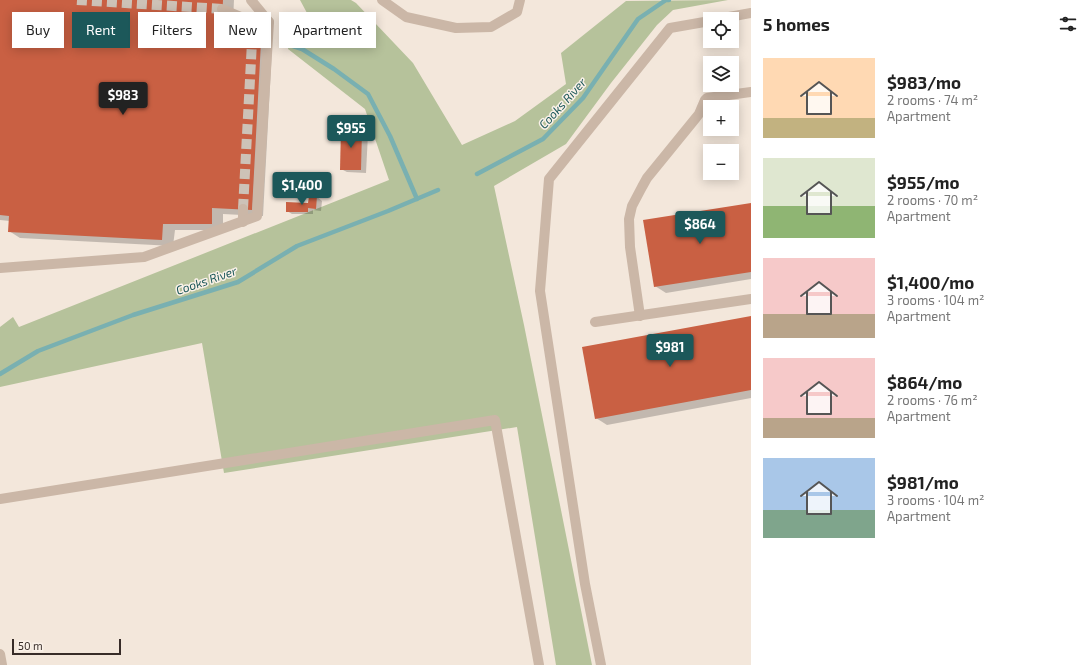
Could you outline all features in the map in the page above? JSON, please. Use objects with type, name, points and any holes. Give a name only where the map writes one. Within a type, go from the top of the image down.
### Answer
[{"type":"lane","points":[[251,0],[260,12]]},
{"type":"lane","points":[[382,0],[406,17],[456,28],[491,27],[516,12],[520,0]]},
{"type":"lane","points":[[222,9],[229,12]]},
{"type":"lane","points":[[739,15],[751,13]]},
{"type":"lane","points":[[601,665],[585,584],[540,291],[549,179],[670,28],[703,21]]},
{"type":"lane","points":[[0,268],[144,256],[258,216],[267,48]]},
{"type":"lane","points":[[640,316],[630,247],[629,219],[632,206],[648,178],[695,119],[707,98],[751,92]]},
{"type":"lane","points":[[243,222],[244,209]]},
{"type":"lane","points":[[595,322],[751,299]]},
{"type":"lane","points":[[0,499],[496,420],[539,665]]},
{"type":"lane","points":[[0,654],[2,665]]},
{"type":"green space","points":[[300,0],[351,0],[365,12],[306,12]]},
{"type":"green space","points":[[728,0],[673,10],[657,25],[611,83],[566,144],[494,186],[524,325],[592,665],[556,665],[517,427],[224,473],[202,343],[0,387],[0,327],[13,317],[19,327],[389,180],[365,109],[288,49],[376,48],[376,24],[413,63],[462,145],[515,121],[566,84],[561,53],[626,1]]},
{"type":"building","points":[[0,0],[223,0],[222,12],[214,12],[214,48],[261,48],[252,210],[212,208],[212,224],[163,224],[162,240],[8,232],[9,216],[0,215]]},
{"type":"building","points":[[341,128],[362,130],[361,170],[340,170]]},
{"type":"building","points":[[309,196],[317,196],[316,209],[308,208],[308,212],[286,212],[286,202],[308,203]]},
{"type":"building","points":[[751,203],[751,272],[654,287],[643,220]]},
{"type":"building","points":[[751,316],[751,390],[595,419],[582,347]]},
{"type":"waterway","name":"Cooks River","points":[[477,174],[543,139],[583,98],[638,19],[666,0],[669,0]]},
{"type":"waterway","points":[[299,48],[334,69],[368,94],[390,136],[417,199]]},
{"type":"waterway","name":"Cooks River","points":[[0,374],[38,351],[133,315],[238,282],[297,246],[438,190]]},
{"type":"tunnel","points":[[77,0],[222,9]]},
{"type":"tunnel","points":[[243,209],[252,48]]}]
